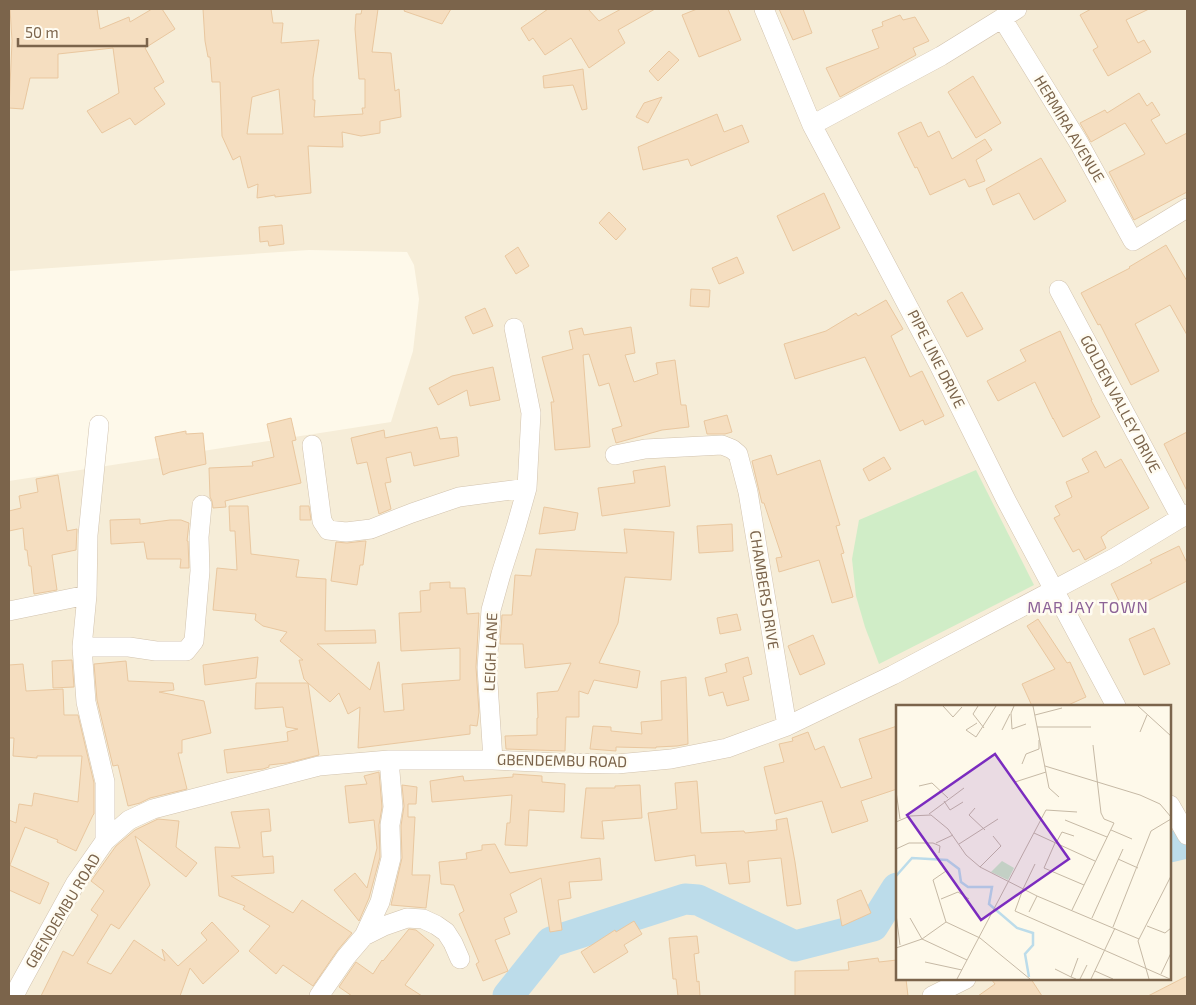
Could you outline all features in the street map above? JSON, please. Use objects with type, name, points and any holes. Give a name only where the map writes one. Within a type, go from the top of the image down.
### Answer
[{"type":"street","name":"PIPE LINE DRIVE","points":[[764,9],[812,125],[935,357],[1053,590],[1115,705]]},
{"type":"street","points":[[812,125],[941,56],[1010,12]]},
{"type":"street","name":"HERMIRA AVENUE","points":[[1010,12],[1133,241],[1187,208]]},
{"type":"street","name":"GOLDEN VALLEY DRIVE","points":[[1059,290],[1184,516]]},
{"type":"street","name":"LEIGH LANE","points":[[493,760],[487,668],[491,610],[527,488],[531,413],[514,328]]},
{"type":"street","points":[[99,425],[88,535],[87,596],[82,647],[86,702],[105,782],[105,841]]},
{"type":"street","points":[[312,445],[322,521],[328,530],[346,532],[371,529],[459,497],[527,488]]},
{"type":"street","name":"CHAMBERS DRIVE","points":[[615,455],[645,449],[722,445],[732,448],[738,454],[748,492],[787,726]]},
{"type":"street","points":[[82,647],[129,647],[156,651],[186,651],[194,641],[200,572],[202,505]]},
{"type":"street","name":"GBENDEMBU ROAD","points":[[14,996],[76,884],[105,841],[129,820],[152,809],[319,766],[389,760],[493,760],[617,764],[671,759],[727,748],[787,726],[893,675],[1116,557],[1184,516]]},
{"type":"street","points":[[9,611],[87,596]]},
{"type":"street","points":[[318,996],[346,957],[364,936],[380,902],[391,858],[390,825],[393,807],[389,760]]},
{"type":"street","points":[[1171,807],[1187,835]]},
{"type":"street","points":[[364,936],[406,918],[423,919],[446,932],[460,959]]},
{"type":"street","points":[[932,996],[964,980]]},
{"type":"shaded area","points":[[9,9],[1187,9],[1187,996],[9,996],[9,481],[391,422],[413,351],[419,299],[414,265],[407,252],[309,250],[9,271]]},
{"type":"green space","points":[[976,470],[1034,585],[879,664],[856,596],[852,559],[859,520]]},
{"type":"building","points":[[10,9],[97,9],[100,29],[129,17],[130,22],[152,9],[162,9],[175,29],[145,48],[164,82],[154,88],[165,104],[135,125],[130,118],[102,133],[87,111],[119,93],[113,48],[58,54],[58,78],[30,78],[23,109],[9,108],[12,41]]},
{"type":"building","points":[[203,9],[271,9],[273,23],[283,23],[281,43],[319,40],[313,78],[314,117],[363,114],[362,108],[365,108],[365,79],[359,79],[355,29],[356,14],[361,14],[362,9],[378,9],[372,52],[391,53],[395,91],[399,89],[401,117],[380,121],[380,133],[361,136],[342,132],[343,147],[308,146],[311,193],[257,198],[258,184],[248,188],[240,156],[233,160],[222,136],[220,82],[212,82],[210,57],[208,57]],"holes":[[[279,89],[283,134],[247,134],[252,97]]]},
{"type":"building","points":[[405,9],[451,9],[442,24],[404,11]]},
{"type":"building","points":[[548,9],[588,9],[599,21],[621,9],[655,9],[618,30],[625,43],[589,68],[571,38],[545,55],[533,38],[529,41],[521,28]]},
{"type":"building","points":[[697,9],[728,9],[741,40],[699,57],[682,15]]},
{"type":"building","points":[[779,9],[803,9],[812,33],[793,40]]},
{"type":"building","points":[[1091,9],[1149,9],[1126,20],[1138,43],[1144,40],[1151,52],[1108,76],[1093,50],[1098,47],[1080,15]]},
{"type":"building","points":[[900,15],[903,20],[915,17],[929,41],[913,48],[916,55],[840,97],[826,68],[879,48],[872,30],[883,26],[882,22]]},
{"type":"building","points":[[669,51],[679,60],[658,81],[649,71]]},
{"type":"building","points":[[583,69],[587,109],[582,110],[573,85],[544,88],[543,76]]},
{"type":"building","points":[[973,76],[1001,123],[976,138],[948,92]]},
{"type":"building","points":[[1139,93],[1147,106],[1152,102],[1160,115],[1151,120],[1166,144],[1187,133],[1187,192],[1134,220],[1109,172],[1145,154],[1125,123],[1091,142],[1080,123],[1105,110],[1107,113]]},
{"type":"building","points":[[662,97],[648,123],[636,117],[644,103]]},
{"type":"building","points":[[717,114],[724,132],[742,125],[749,142],[691,166],[688,159],[643,170],[638,147]]},
{"type":"building","points":[[921,122],[928,137],[939,131],[952,159],[985,139],[992,150],[976,160],[985,181],[969,187],[965,179],[930,195],[898,133]]},
{"type":"building","points":[[1041,158],[1066,201],[1034,220],[1019,193],[993,205],[986,189]]},
{"type":"building","points":[[824,193],[840,228],[793,251],[777,216]]},
{"type":"building","points":[[609,212],[626,229],[616,240],[599,223]]},
{"type":"building","points":[[282,225],[284,244],[269,246],[268,241],[260,242],[259,227]]},
{"type":"building","points":[[1166,245],[1187,281],[1187,335],[1170,305],[1135,324],[1159,371],[1131,385],[1100,324],[1098,325],[1081,293],[1130,268]]},
{"type":"building","points":[[518,247],[529,266],[516,274],[505,256]]},
{"type":"building","points":[[737,257],[744,273],[719,284],[712,268]]},
{"type":"building","points":[[691,289],[710,290],[709,307],[690,306]]},
{"type":"building","points":[[962,292],[983,329],[967,337],[947,301]]},
{"type":"building","points":[[886,300],[903,329],[891,336],[910,377],[922,371],[944,416],[925,425],[923,420],[900,431],[865,357],[795,379],[784,344],[826,331],[856,313],[858,316]]},
{"type":"building","points":[[485,308],[493,326],[473,334],[465,317]]},
{"type":"building","points":[[631,327],[635,353],[625,355],[634,382],[658,374],[656,363],[675,360],[681,405],[686,405],[689,427],[662,430],[616,443],[612,429],[622,426],[609,383],[599,386],[589,354],[583,355],[590,447],[555,450],[551,402],[554,402],[542,357],[573,349],[569,331],[582,328],[584,335]]},
{"type":"building","points":[[1060,331],[1100,417],[1063,437],[1035,382],[998,401],[987,381],[1026,361],[1020,350]]},
{"type":"building","points":[[493,367],[500,400],[470,406],[467,390],[438,405],[429,388],[452,376]]},
{"type":"building","points":[[727,415],[732,432],[707,434],[704,421]]},
{"type":"building","points":[[291,418],[296,440],[292,441],[301,483],[225,501],[226,507],[213,508],[210,497],[209,468],[253,466],[252,462],[274,457],[267,424]]},
{"type":"building","points":[[437,427],[440,439],[457,437],[459,456],[414,466],[411,452],[386,458],[391,482],[385,483],[391,509],[379,514],[367,462],[357,464],[351,438],[384,430],[385,438]]},
{"type":"building","points":[[186,431],[186,434],[203,433],[206,464],[163,475],[155,437]]},
{"type":"building","points":[[1187,432],[1187,491],[1164,444]]},
{"type":"building","points":[[1096,451],[1105,468],[1121,459],[1149,508],[1107,532],[1101,537],[1106,548],[1085,560],[1079,549],[1073,552],[1054,518],[1060,515],[1055,506],[1072,497],[1066,482],[1089,472],[1082,459]]},
{"type":"building","points":[[771,455],[777,475],[820,460],[840,525],[836,526],[844,553],[841,554],[853,597],[832,603],[819,560],[779,572],[776,558],[782,557],[764,503],[762,503],[752,461]]},
{"type":"building","points":[[884,457],[891,469],[869,481],[863,469]]},
{"type":"building","points":[[665,466],[670,506],[602,516],[598,488],[635,483],[633,471]]},
{"type":"building","points":[[58,475],[67,531],[77,529],[76,550],[52,555],[57,590],[34,594],[31,566],[29,566],[27,550],[25,550],[23,528],[9,531],[9,511],[21,508],[19,496],[38,492],[36,479]]},
{"type":"building","points":[[229,506],[248,506],[251,554],[299,560],[296,577],[326,579],[325,631],[375,630],[376,643],[317,644],[370,690],[379,662],[384,712],[404,710],[402,684],[460,680],[460,648],[401,651],[399,613],[421,612],[420,591],[430,590],[430,583],[450,582],[450,588],[465,588],[467,614],[479,613],[476,667],[479,712],[477,726],[470,725],[470,734],[358,748],[360,707],[348,714],[339,693],[330,702],[304,679],[299,660],[303,660],[280,641],[287,632],[263,626],[255,620],[256,614],[213,610],[217,568],[237,570],[235,531],[230,531]]},
{"type":"building","points":[[300,506],[309,506],[311,520],[300,520]]},
{"type":"building","points":[[544,507],[578,513],[575,530],[539,534]]},
{"type":"building","points":[[140,519],[140,524],[170,520],[181,520],[189,523],[187,541],[189,568],[180,568],[181,559],[147,559],[144,542],[111,544],[110,520]]},
{"type":"building","points":[[732,524],[733,551],[699,553],[697,526]]},
{"type":"building","points":[[624,529],[674,532],[671,580],[625,577],[618,623],[599,663],[640,671],[637,688],[594,680],[588,694],[579,691],[579,717],[566,717],[565,751],[506,749],[505,736],[537,735],[537,693],[558,691],[571,663],[525,668],[523,644],[500,644],[502,615],[512,615],[515,575],[531,576],[536,549],[627,553]]},
{"type":"building","points":[[366,541],[363,565],[360,565],[357,585],[331,581],[336,542]]},
{"type":"building","points":[[1179,546],[1187,563],[1187,581],[1133,608],[1130,603],[1122,607],[1111,584],[1152,563],[1150,560]]},
{"type":"building","points":[[737,614],[741,630],[720,634],[717,618]]},
{"type":"building","points":[[1038,619],[1067,663],[1070,662],[1086,697],[1068,705],[1032,705],[1022,684],[1055,669],[1027,626]]},
{"type":"building","points":[[1154,628],[1170,664],[1144,675],[1129,639]]},
{"type":"building","points":[[813,635],[825,664],[800,675],[788,646]]},
{"type":"building","points":[[258,657],[256,678],[205,685],[203,665]]},
{"type":"building","points":[[748,657],[752,674],[743,677],[749,700],[727,706],[723,692],[709,696],[705,678],[727,672],[725,664]]},
{"type":"building","points":[[72,660],[74,687],[53,688],[52,661]]},
{"type":"building","points":[[126,661],[128,681],[173,683],[174,690],[159,692],[204,701],[211,733],[182,740],[182,753],[178,753],[187,789],[150,798],[128,806],[118,765],[113,766],[97,700],[94,664]]},
{"type":"building","points":[[23,664],[26,691],[63,689],[64,715],[78,715],[94,783],[94,814],[76,851],[57,842],[58,840],[25,827],[9,865],[9,820],[16,823],[19,804],[32,806],[34,793],[78,802],[82,756],[37,756],[37,758],[13,756],[14,738],[9,738],[9,665]]},
{"type":"building","points":[[686,677],[688,744],[656,748],[616,747],[616,751],[590,749],[593,726],[611,727],[611,731],[642,734],[641,722],[662,720],[661,681]]},
{"type":"building","points":[[256,683],[308,683],[319,755],[287,763],[269,765],[269,767],[263,769],[227,773],[224,750],[288,741],[287,732],[298,729],[286,727],[283,707],[255,709]]},
{"type":"building","points":[[896,726],[896,789],[861,801],[868,821],[832,833],[822,801],[775,814],[764,767],[784,762],[779,744],[793,741],[792,738],[808,732],[815,750],[824,746],[841,788],[872,778],[859,739]]},
{"type":"building","points":[[379,772],[382,807],[379,825],[380,857],[369,898],[359,921],[334,890],[355,873],[367,888],[377,848],[374,820],[349,823],[345,786],[367,784],[364,776]]},
{"type":"building","points":[[513,774],[542,776],[542,782],[565,784],[564,812],[529,810],[527,846],[505,845],[507,823],[510,823],[512,795],[432,802],[430,781],[463,776],[464,781],[513,777]]},
{"type":"building","points":[[697,781],[701,833],[744,831],[745,833],[777,830],[776,820],[787,818],[801,904],[787,906],[781,858],[748,861],[750,882],[729,884],[726,863],[696,866],[695,855],[655,861],[648,813],[677,809],[675,783]]},
{"type":"building","points":[[402,785],[417,787],[416,804],[408,804],[408,817],[415,817],[412,875],[430,875],[426,908],[391,905],[402,858],[401,826],[404,806]]},
{"type":"building","points":[[640,785],[642,818],[602,821],[604,839],[581,838],[586,788],[615,788],[615,786]]},
{"type":"building","points":[[269,809],[271,831],[261,832],[263,857],[273,856],[274,873],[231,876],[293,913],[302,900],[352,933],[313,986],[283,965],[276,974],[249,951],[270,926],[243,909],[245,906],[219,896],[215,847],[240,848],[231,812]]},
{"type":"building","points":[[158,819],[179,821],[176,847],[197,863],[186,877],[135,836],[150,885],[119,929],[111,924],[87,963],[111,974],[134,940],[165,961],[162,949],[178,966],[207,940],[201,933],[212,922],[239,951],[203,984],[190,968],[180,996],[41,996],[63,951],[73,956],[98,915],[91,910],[104,891],[91,881],[116,846],[135,830]]},
{"type":"building","points":[[495,844],[510,873],[600,858],[602,880],[569,882],[571,898],[558,900],[562,930],[550,932],[541,878],[510,894],[517,912],[504,918],[510,934],[495,940],[508,971],[483,981],[476,964],[479,962],[459,914],[464,911],[454,885],[441,884],[439,862],[467,859],[466,853],[482,850],[482,845]]},
{"type":"building","points":[[9,865],[49,883],[40,904],[9,890]]},
{"type":"building","points":[[861,890],[871,913],[842,926],[837,900]]},
{"type":"building","points":[[634,921],[642,934],[624,945],[628,952],[594,973],[581,952],[615,930],[616,932]]},
{"type":"building","points":[[409,929],[416,930],[434,945],[405,985],[422,996],[352,996],[339,987],[356,962],[373,974],[382,960]]},
{"type":"building","points":[[697,936],[699,953],[694,954],[700,996],[678,996],[676,979],[673,979],[669,938]]},
{"type":"building","points":[[878,958],[879,962],[896,960],[896,980],[906,980],[908,996],[795,996],[795,971],[849,970],[848,962]]},
{"type":"building","points":[[1187,976],[1187,996],[1148,996]]},
{"type":"building","points":[[992,980],[1032,980],[1042,996],[978,996],[995,984]]},
{"type":"waterway","points":[[1171,847],[1187,843]]},
{"type":"waterway","points":[[508,996],[551,942],[685,899],[698,900],[795,946],[873,926],[896,890]]},
{"type":"district","name":"MAR JAY TOWN","points":[[1088,607]]}]
